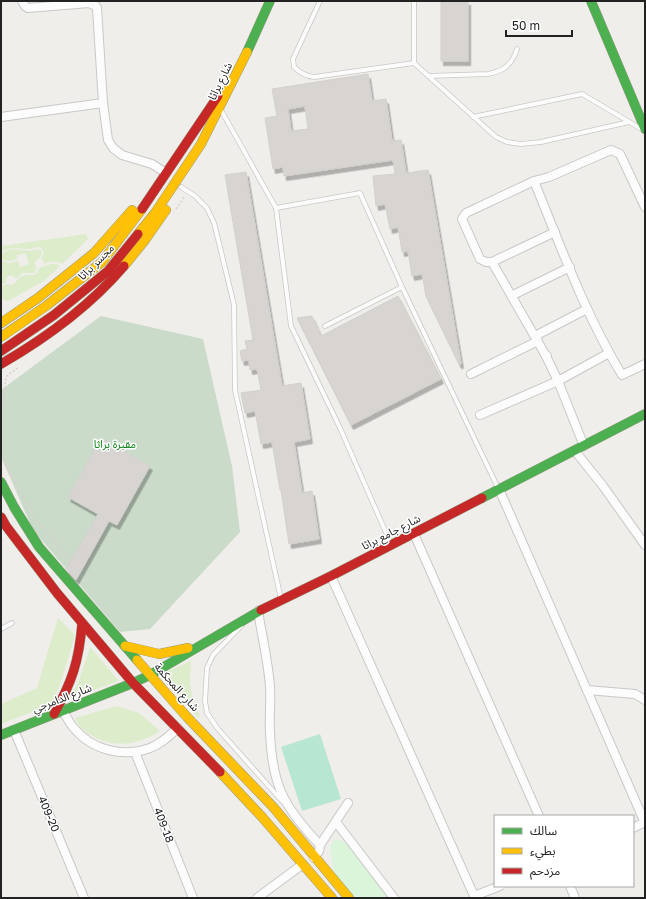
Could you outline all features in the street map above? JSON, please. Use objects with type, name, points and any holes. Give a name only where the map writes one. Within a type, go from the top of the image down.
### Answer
[{"type":"main road","name":"شارع براثا","points":[[176,160],[213,105],[262,1]]},
{"type":"main road","name":"شارع براثا","points":[[186,168],[201,144],[220,108],[270,1]]},
{"type":"main road","points":[[591,1],[645,131]]},
{"type":"main road","points":[[1,323],[38,298],[94,253],[115,231],[191,138]]},
{"type":"main road","points":[[1,369],[5,361],[35,343],[70,316],[104,289],[122,270],[151,233],[181,187],[201,144]]},
{"type":"main road","name":"مجسر براثا","points":[[1,336],[46,306],[102,262],[131,225],[176,160]]},
{"type":"main road","name":"مجسر براثا","points":[[1,350],[54,315],[108,271],[155,213],[186,168]]},
{"type":"main road","name":"شارع جامع براثا","points":[[150,675],[258,611],[414,534],[645,414]]},
{"type":"main road","name":"شارع المحكمة","points":[[1,482],[39,547],[150,675],[274,808],[314,858],[349,898]]},
{"type":"main road","points":[[1,517],[27,555],[82,624],[133,683],[178,728],[262,817],[332,898]]},
{"type":"main road","points":[[54,714],[66,694],[76,672],[81,648],[82,624]]},
{"type":"main road","points":[[125,646],[159,654],[179,651],[200,645]]},
{"type":"main road","name":"شارع الدامرجي","points":[[1,735],[150,675]]},
{"type":"street","points":[[22,1],[28,8],[89,3],[98,8],[103,103],[108,140],[113,148],[122,155],[152,164],[163,171]]},
{"type":"street","points":[[1,117],[103,103]]},
{"type":"street","points":[[555,232],[492,262],[486,262],[480,259],[462,219],[466,213],[534,181],[549,177],[611,150],[620,154],[645,207]]},
{"type":"street","points":[[534,181],[587,309],[622,375],[645,364]]},
{"type":"street","points":[[492,262],[546,356],[558,381],[584,446]]},
{"type":"street","points":[[511,296],[570,267]]},
{"type":"street","points":[[471,374],[587,309]]},
{"type":"street","points":[[480,415],[558,381],[609,353]]},
{"type":"street","points":[[575,451],[645,545]]},
{"type":"street","points":[[499,489],[645,822],[634,828]]},
{"type":"street","points":[[414,534],[539,815]]},
{"type":"street","points":[[331,576],[475,897],[498,887]]},
{"type":"street","points":[[258,611],[270,686],[270,731],[274,770],[280,792],[289,808],[320,845]]},
{"type":"street","points":[[587,690],[635,694],[645,700]]},
{"type":"street","points":[[63,711],[72,726],[85,739],[100,748],[118,752],[136,752],[156,745],[166,740],[178,728]]},
{"type":"street","name":"409-20","points":[[14,730],[84,898]]},
{"type":"street","name":"409-18","points":[[136,752],[193,898]]},
{"type":"street","points":[[314,858],[319,851],[320,845],[348,803]]},
{"type":"street","points":[[336,822],[394,898]]},
{"type":"street","points":[[257,898],[303,864]]},
{"type":"street","points":[[570,887],[575,898]]},
{"type":"lane","points":[[320,1],[293,59],[294,67],[299,72],[306,76],[314,77],[414,63]]},
{"type":"lane","points":[[414,1],[414,63],[496,137],[507,142],[521,144],[541,142],[629,122]]},
{"type":"lane","points":[[428,76],[496,72],[506,67],[514,59],[517,49]]},
{"type":"lane","points":[[473,117],[582,94],[645,131]]},
{"type":"lane","points":[[220,108],[276,208],[291,326],[340,428],[392,544]]},
{"type":"lane","points":[[181,187],[195,196],[207,208],[214,223],[219,243],[234,305],[234,390],[281,599]]},
{"type":"lane","points":[[276,208],[360,193],[402,287],[499,489]]},
{"type":"lane","points":[[325,326],[402,287]]},
{"type":"lane","points":[[258,611],[213,655],[207,668],[205,701],[207,713],[218,729],[289,808]]},
{"type":"lane","points":[[1,629],[12,623]]},
{"type":"path","points":[[1,457],[39,524],[71,558]]},
{"type":"green space","points":[[86,234],[88,239],[62,264],[58,262],[49,262],[44,264],[43,260],[41,259],[44,253],[39,247],[29,249],[11,248],[1,252],[1,246]]},
{"type":"green space","points":[[14,249],[31,251],[37,249],[42,252],[40,257],[35,262],[35,266],[37,267],[34,273],[22,273],[16,279],[10,275],[6,278],[6,283],[3,284],[1,283],[1,261],[10,263],[18,261],[20,267],[29,264],[25,253],[16,256],[18,259],[7,261],[1,259],[1,254],[8,250]]},
{"type":"green space","points":[[50,264],[57,264],[60,266],[44,281],[10,300],[6,301],[1,298],[1,285],[14,284],[20,277],[36,274],[39,268]]},
{"type":"green space","name":"مقبرة براثا","points":[[101,316],[203,339],[232,466],[240,532],[150,629],[120,632],[33,530],[2,459],[1,390]]},
{"type":"green space","points":[[58,618],[75,635],[61,682],[54,698],[47,706],[1,724],[1,704],[37,688]]},
{"type":"green space","points":[[90,647],[119,681],[69,699],[78,683]]},
{"type":"green space","points":[[191,661],[190,683],[193,702],[200,715],[199,719],[165,681],[164,676],[166,672]]},
{"type":"green space","points":[[117,706],[139,713],[160,731],[132,743],[112,743],[93,736],[84,730],[75,718]]},
{"type":"green space","points":[[320,734],[341,799],[302,811],[281,747]]},
{"type":"green space","points":[[336,839],[342,841],[349,847],[392,898],[354,898],[342,885],[333,869],[331,845]]},
{"type":"building","points":[[441,1],[468,1],[468,61],[441,61]]},
{"type":"building","points":[[368,74],[372,101],[386,99],[392,141],[401,140],[406,173],[428,170],[461,364],[459,364],[426,296],[422,274],[412,276],[408,251],[402,252],[398,227],[390,229],[385,204],[376,206],[373,176],[395,174],[393,160],[284,176],[283,167],[273,169],[265,118],[277,116],[272,89]],"holes":[[[305,106],[308,129],[291,131],[288,109]]]},
{"type":"building","points":[[246,172],[282,386],[301,383],[310,439],[294,442],[302,493],[312,491],[319,539],[289,544],[272,442],[261,444],[255,411],[245,413],[241,393],[261,390],[257,369],[250,370],[249,360],[242,361],[240,351],[247,349],[245,341],[253,340],[225,175]]},
{"type":"building","points":[[398,296],[441,379],[351,425],[297,318],[312,316],[321,336]]},
{"type":"building","points":[[101,438],[150,466],[117,525],[109,521],[76,580],[66,569],[98,514],[68,497]]},
{"type":"traffic: fast","points":[[247,52],[270,1]]},
{"type":"traffic: fast","points":[[591,1],[645,129]]},
{"type":"traffic: fast","points":[[482,498],[645,414]]},
{"type":"traffic: fast","points":[[1,482],[14,507],[39,547],[137,660]]},
{"type":"traffic: fast","points":[[1,735],[150,675],[261,610]]},
{"type":"traffic: slow","points":[[138,234],[155,213],[201,144],[247,52]]},
{"type":"traffic: slow","points":[[1,337],[46,306],[102,262],[142,209]]},
{"type":"traffic: slow","points":[[1,323],[38,298],[94,253],[132,210]]},
{"type":"traffic: slow","points":[[124,266],[166,210]]},
{"type":"traffic: slow","points":[[125,646],[159,654],[188,648]]},
{"type":"traffic: slow","points":[[137,660],[187,717],[274,808],[349,898]]},
{"type":"traffic: slow","points":[[220,772],[262,817],[332,898]]},
{"type":"traffic: jam","points":[[142,209],[218,96]]},
{"type":"traffic: jam","points":[[1,351],[54,315],[108,271],[138,234]]},
{"type":"traffic: jam","points":[[1,364],[67,320],[97,295],[124,266]]},
{"type":"traffic: jam","points":[[261,610],[331,576],[482,498]]},
{"type":"traffic: jam","points":[[1,517],[6,526],[57,593],[133,683],[220,772]]},
{"type":"traffic: jam","points":[[54,714],[66,692],[74,671],[79,649],[82,624]]}]
